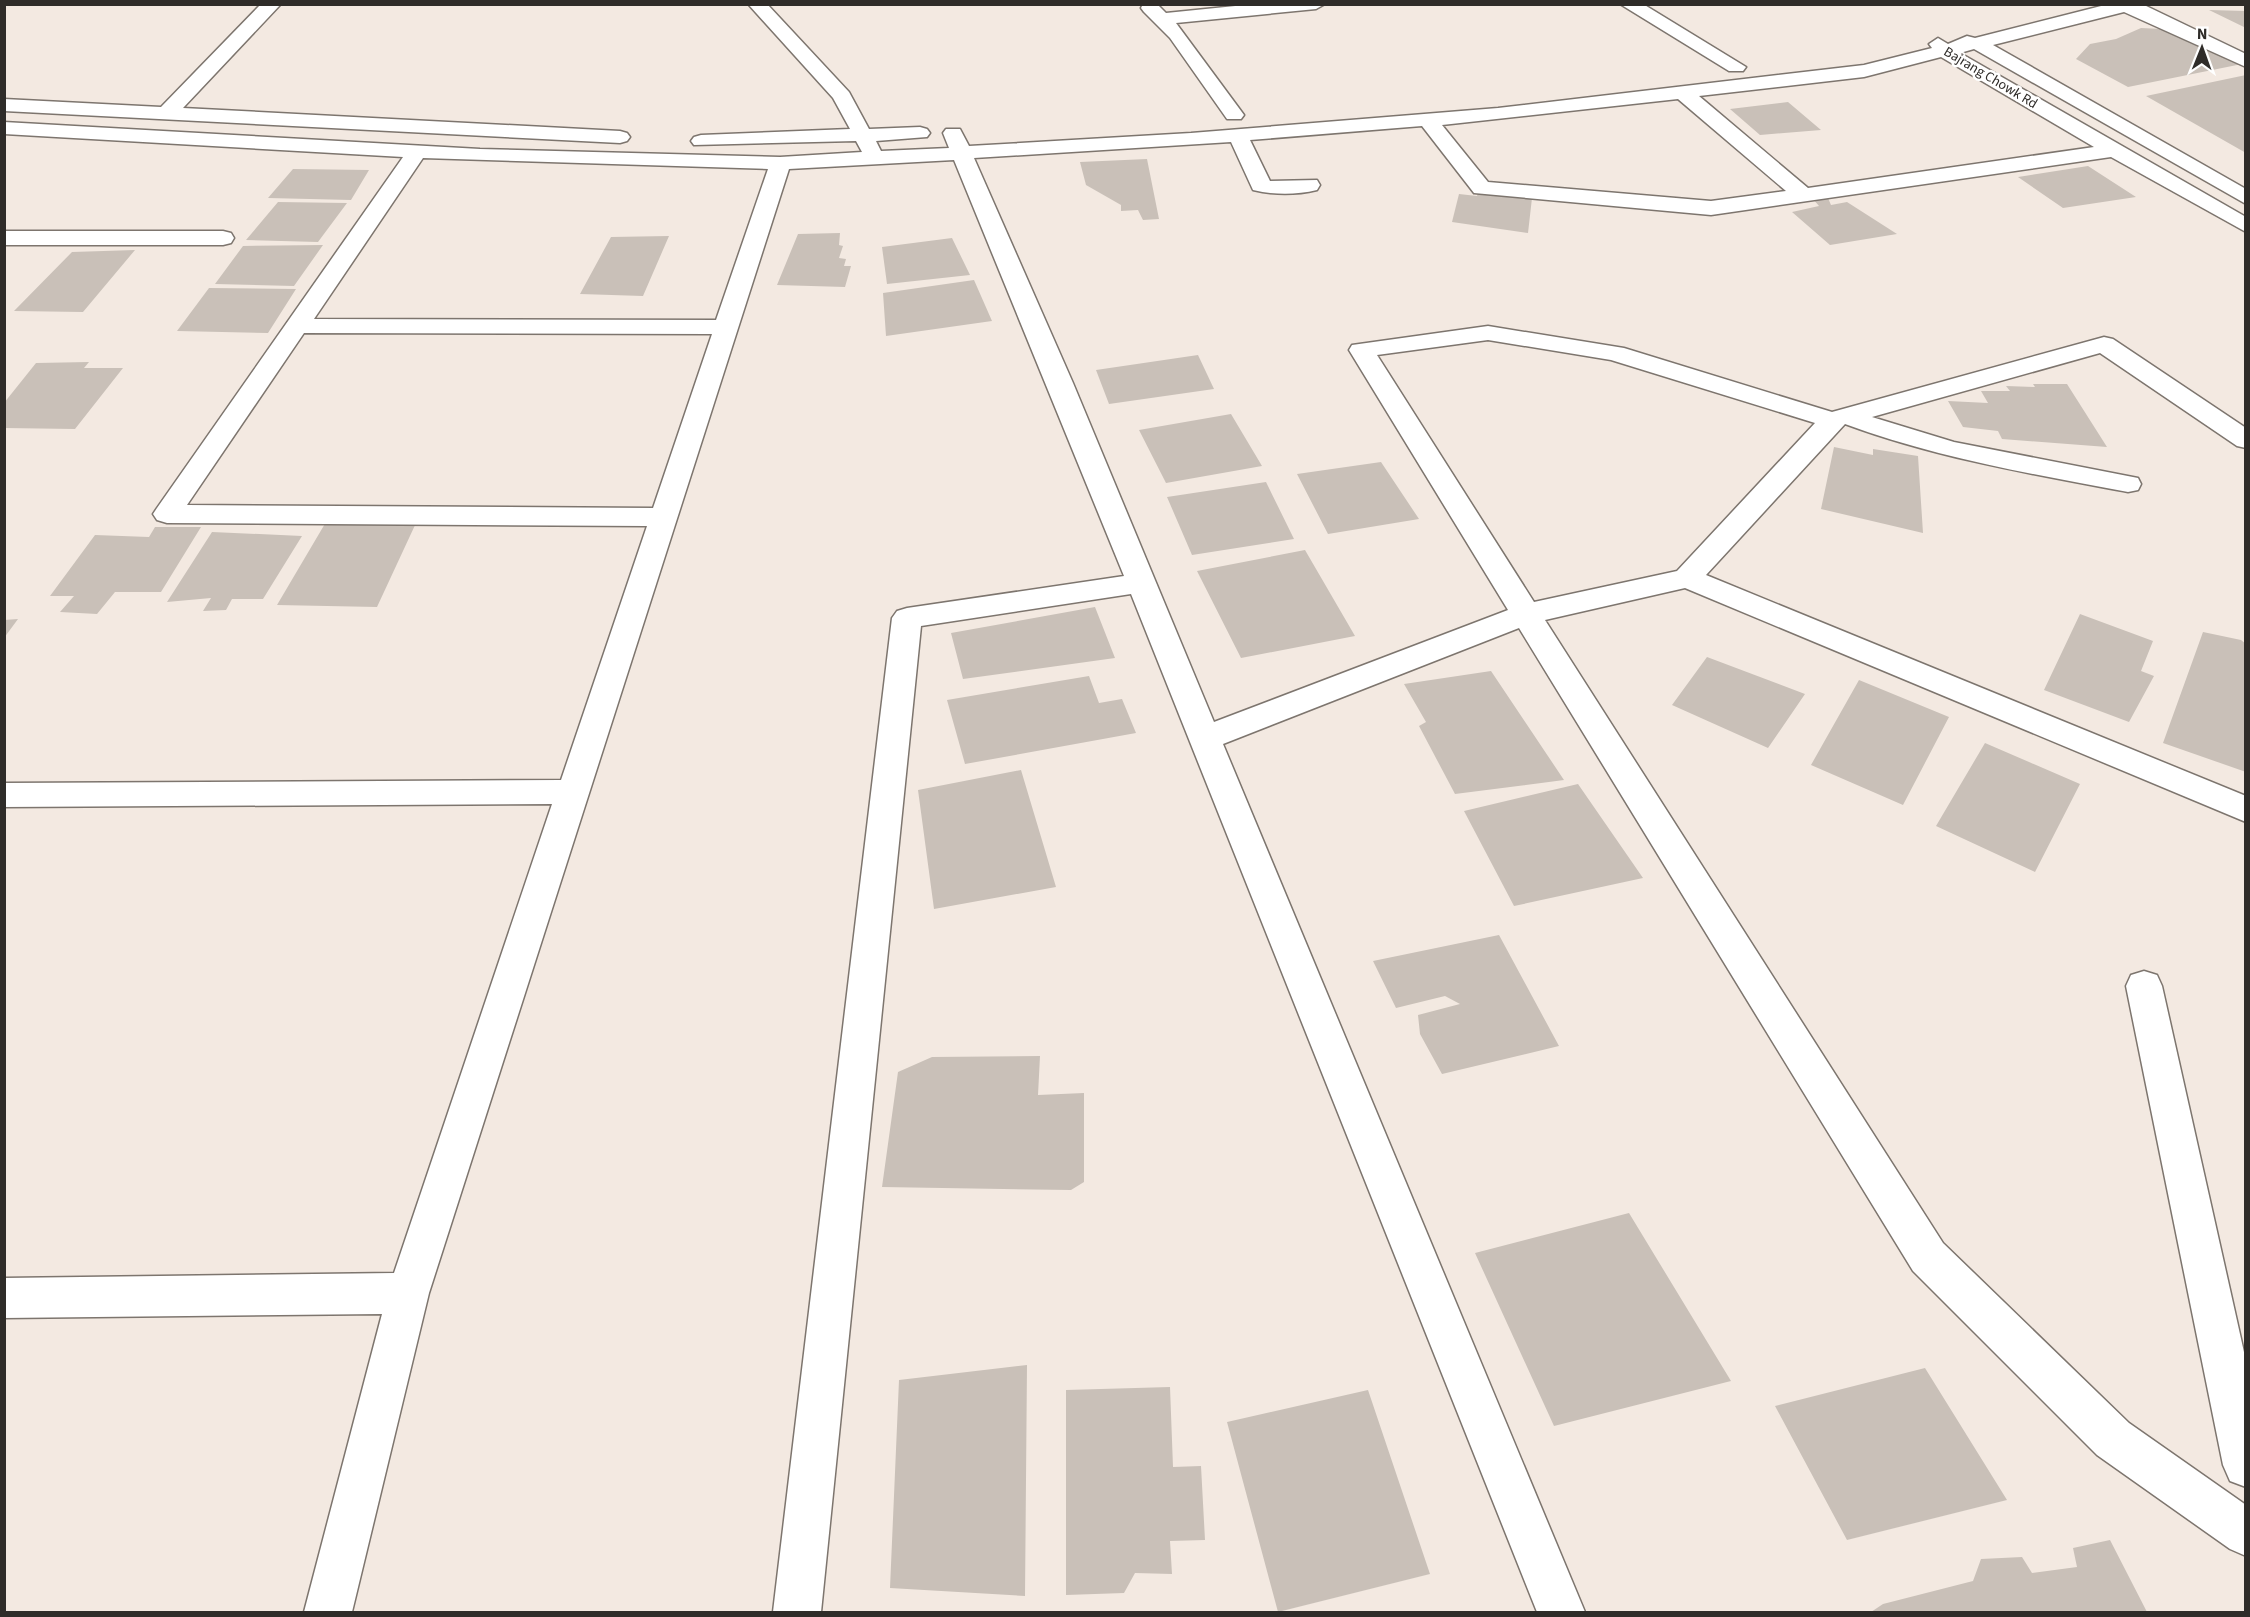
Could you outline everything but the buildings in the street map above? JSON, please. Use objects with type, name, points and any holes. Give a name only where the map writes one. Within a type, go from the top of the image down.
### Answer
[{"type":"street","points":[[167,113],[272,4]]},
{"type":"street","points":[[757,4],[842,96],[874,158]]},
{"type":"street","points":[[1146,4],[1177,34],[1233,115]]},
{"type":"street","points":[[1162,19],[1316,4]]},
{"type":"street","points":[[1629,4],[1736,67]]},
{"type":"street","points":[[682,140],[862,135],[964,138],[1238,136],[1428,120],[1864,71],[2127,5],[2246,61]]},
{"type":"street","points":[[1922,34],[1961,25]]},
{"type":"street","name":"Bajrang Chowk Rd","points":[[1922,34],[1978,44],[2246,198]]},
{"type":"street","name":"Bajrang Chowk Rd","points":[[1922,34],[1945,52],[2246,226]]},
{"type":"street","points":[[1524,92],[1828,56]]},
{"type":"street","points":[[1683,93],[1804,195]]},
{"type":"street","points":[[4,105],[634,138]]},
{"type":"street","points":[[1210,116],[1257,113]]},
{"type":"street","points":[[1428,120],[1482,188],[1711,208],[2115,150]]},
{"type":"street","points":[[4,128],[417,152],[780,163],[874,158],[964,138]]},
{"type":"street","points":[[1238,136],[1261,185],[1272,188],[1309,185]]},
{"type":"street","points":[[964,138],[1141,583],[1561,1612]]},
{"type":"street","points":[[417,152],[167,514],[664,517]]},
{"type":"street","points":[[328,1612],[408,1293],[780,163]]},
{"type":"street","points":[[4,238],[223,238]]},
{"type":"street","points":[[297,326],[726,327]]},
{"type":"street","points":[[2127,484],[1965,454],[1896,436],[1615,353],[1488,333],[1361,350],[1928,1257],[2113,1439],[2246,1533]]},
{"type":"street","points":[[1205,738],[1526,614],[1687,578],[1839,418],[2104,344],[2246,440]]},
{"type":"street","points":[[1687,578],[2246,810]]},
{"type":"street","points":[[797,1612],[907,618],[1141,583]]},
{"type":"street","points":[[4,795],[573,792]]},
{"type":"street","points":[[2144,986],[2246,1465]]},
{"type":"street","points":[[4,1299],[408,1293]]}]
